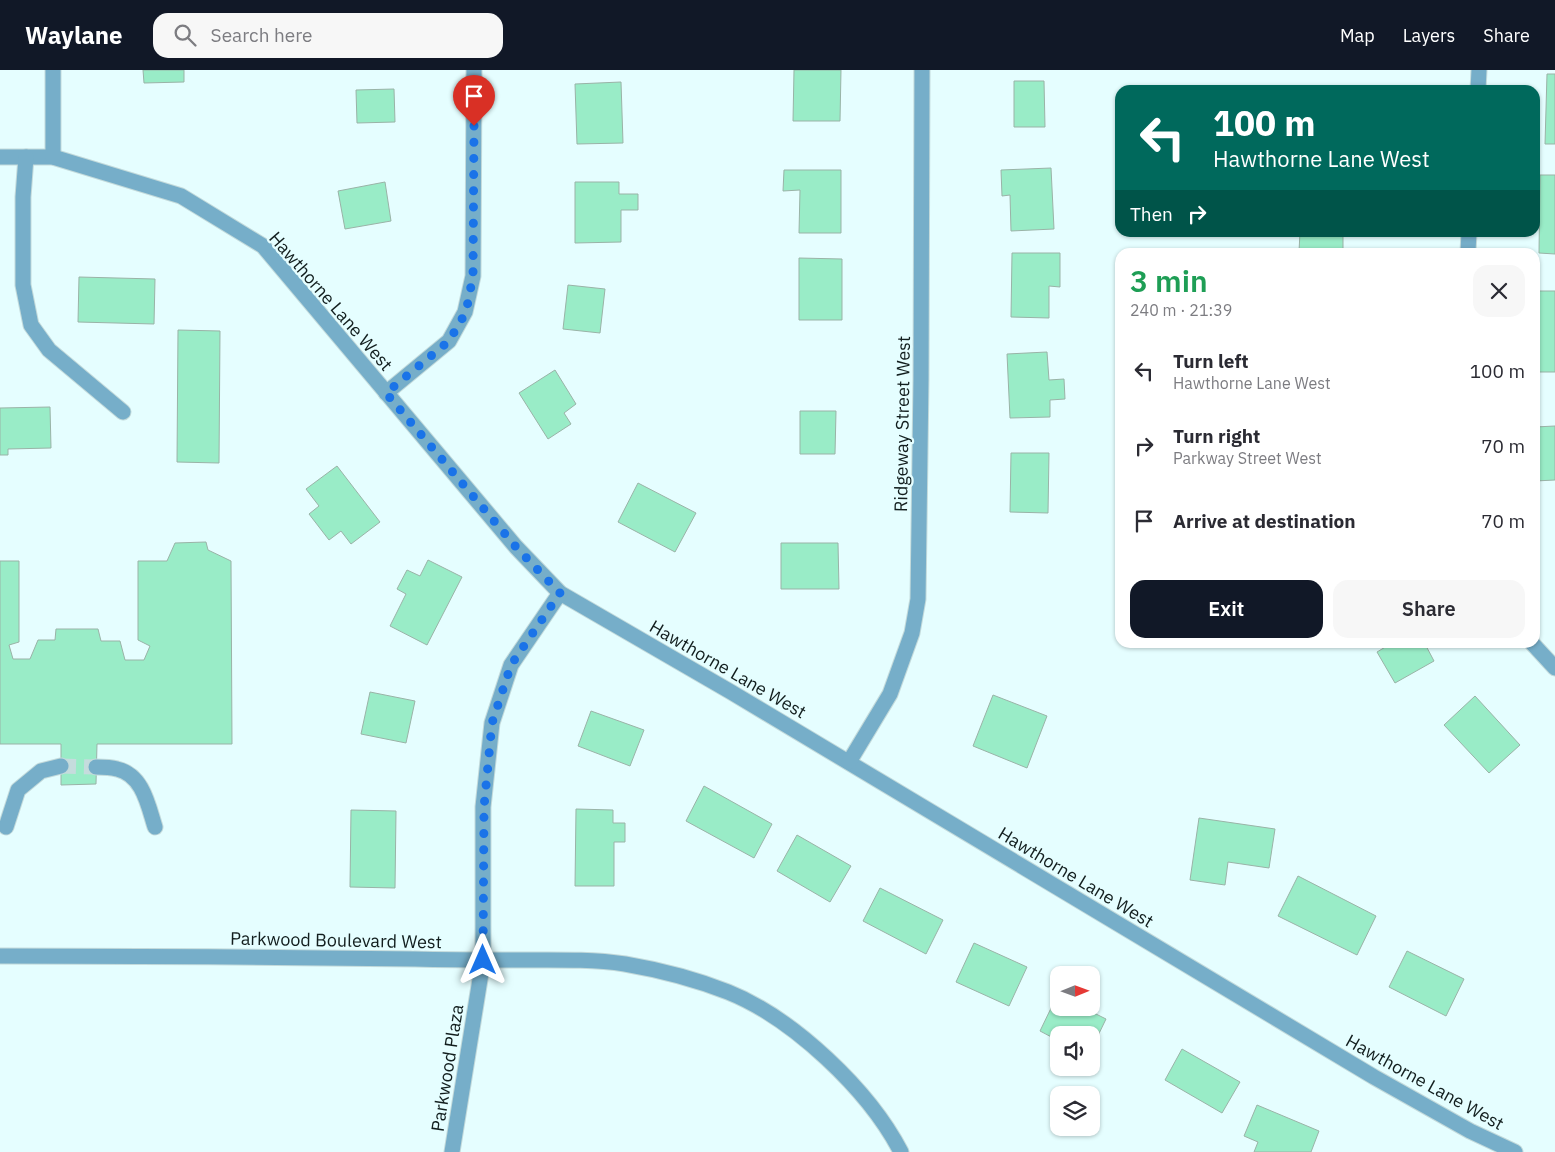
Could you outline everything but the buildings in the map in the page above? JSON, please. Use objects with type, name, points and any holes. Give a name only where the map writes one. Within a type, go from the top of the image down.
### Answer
[{"type":"street","points":[[53,70],[53,157]]},
{"type":"street","points":[[386,393],[449,341],[466,312],[473,276],[474,70]]},
{"type":"street","name":"Ridgeway Street West","points":[[849,762],[890,694],[912,633],[918,599],[922,70]]},
{"type":"street","points":[[1478,85],[1479,70]]},
{"type":"street","name":"Hawthorne Lane West","points":[[0,157],[53,157],[181,196],[263,246],[516,547],[560,593],[849,762],[1374,1077],[1470,1131],[1515,1152]]},
{"type":"street","points":[[26,157],[23,198],[23,285],[31,325],[49,350],[123,412]]},
{"type":"street","name":"Parkwood Plaza","points":[[452,1152],[483,960],[484,807],[492,723],[511,665],[560,593]]},
{"type":"street","points":[[1537,648],[1555,668]]},
{"type":"street","points":[[6,827],[18,790],[41,771],[61,766]]},
{"type":"street","points":[[96,767],[118,769],[134,777],[146,796],[155,827]]},
{"type":"street","name":"Parkwood Boulevard West","points":[[0,956],[567,960],[623,964],[676,974],[729,992],[784,1024],[816,1050],[850,1082],[874,1110],[901,1152]]},
{"type":"tunnel","points":[[61,766],[96,767]]},
{"type":"route","points":[[474,126],[473,276],[466,312],[449,341],[386,393],[516,547],[560,593],[511,665],[492,723],[484,807],[483,960]]}]
